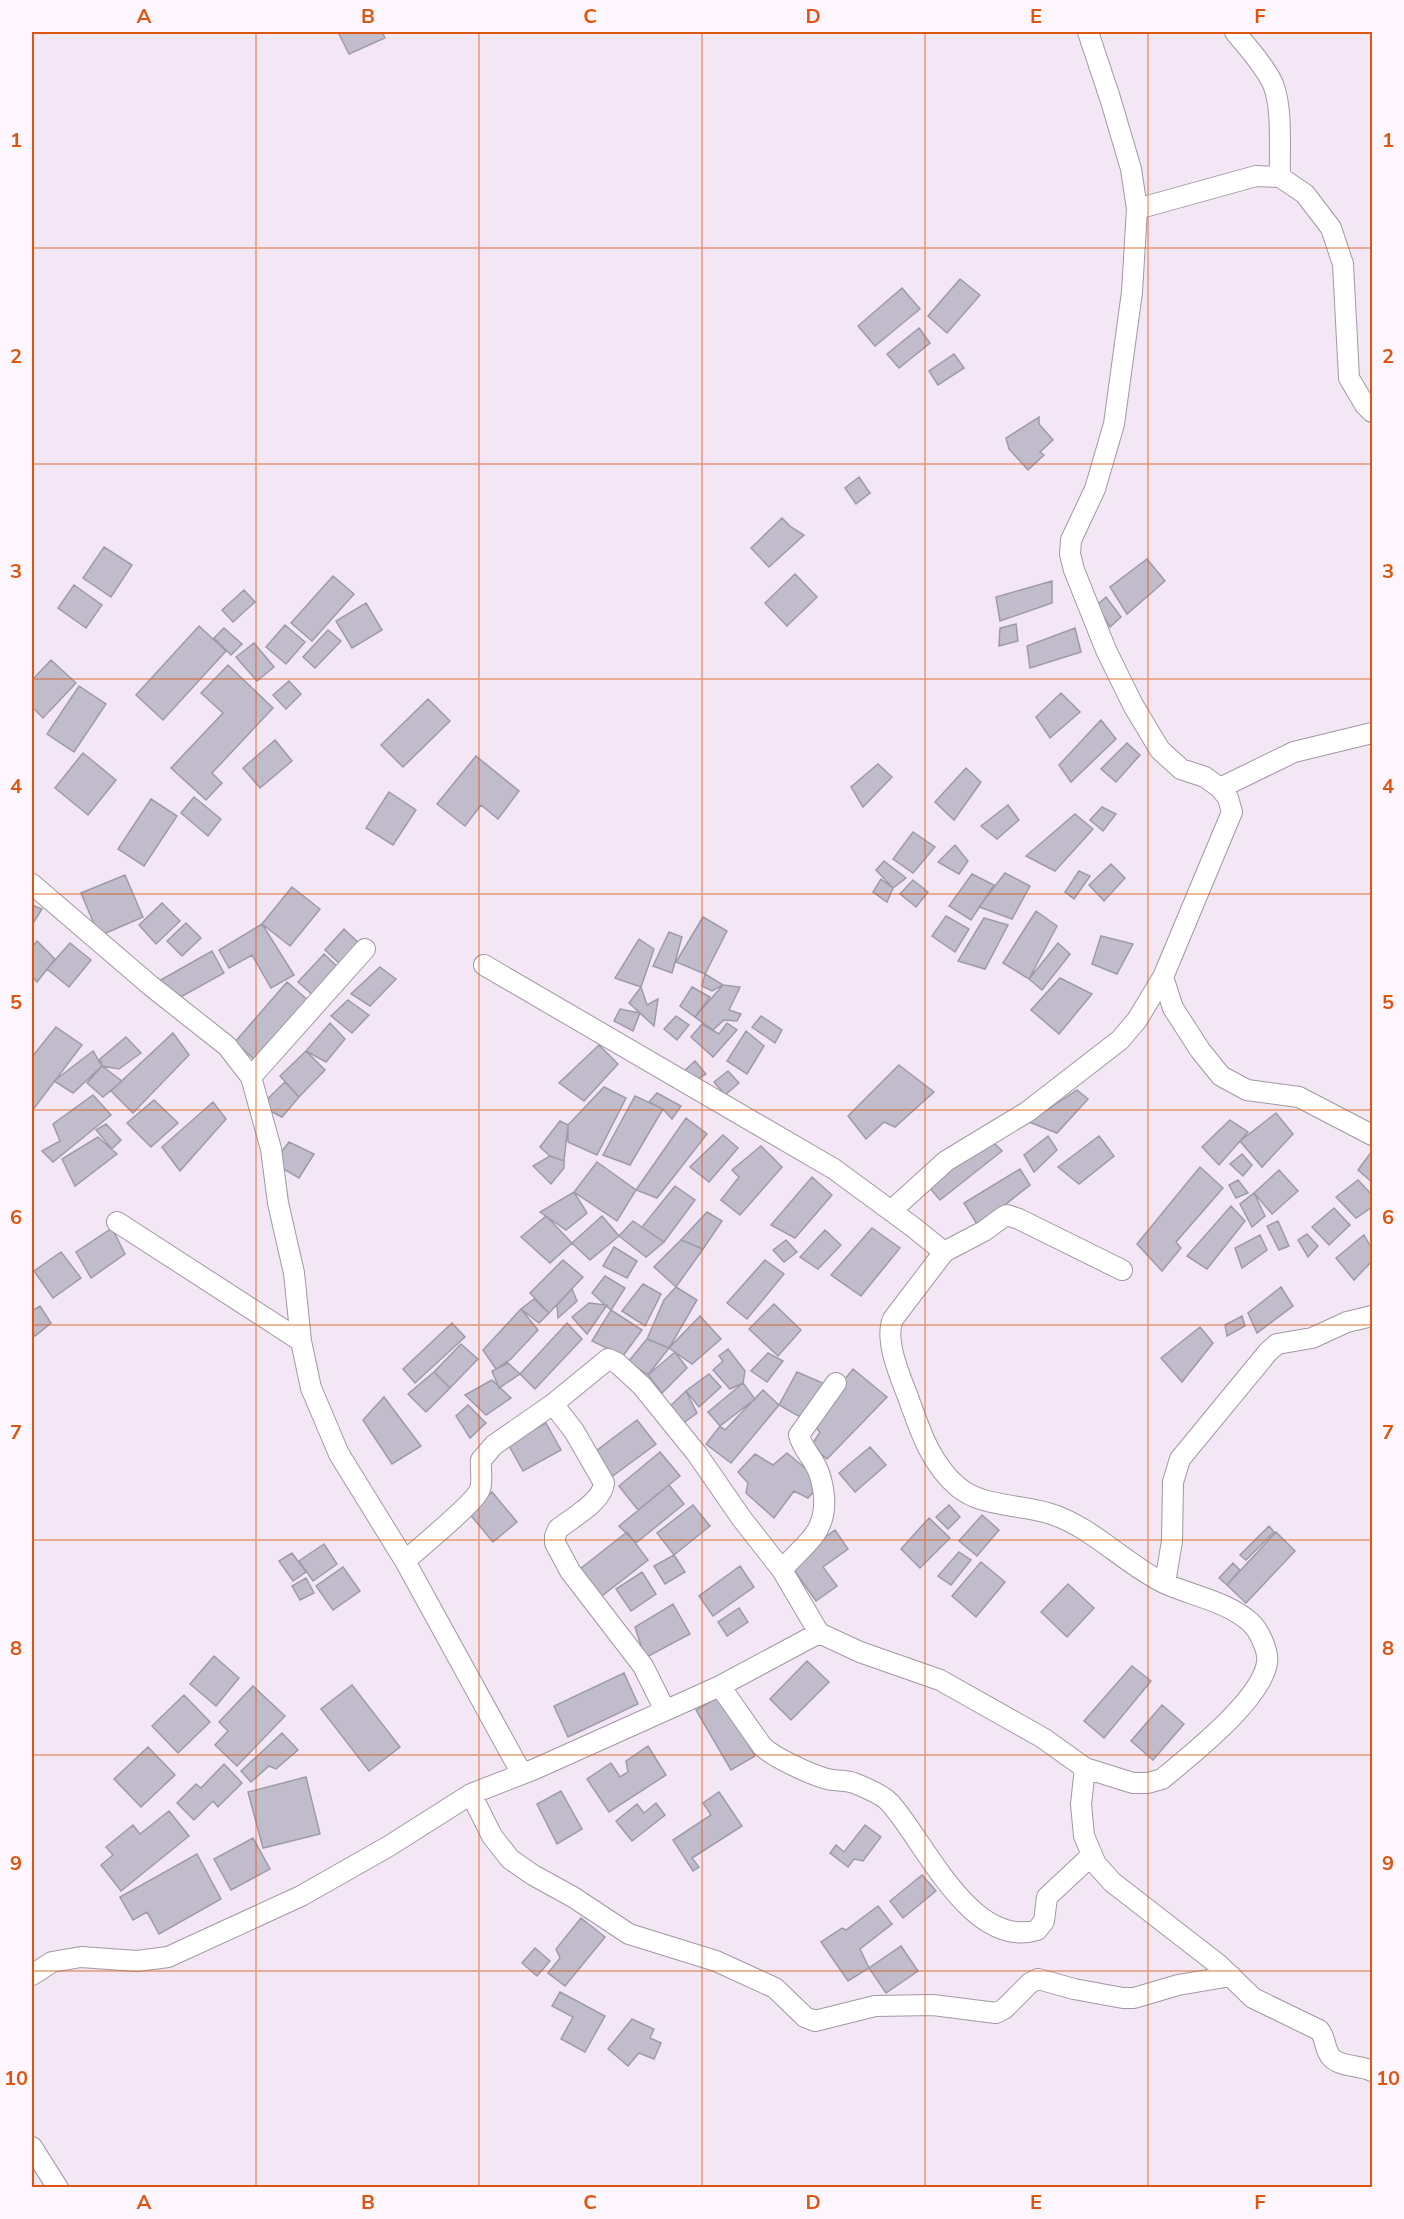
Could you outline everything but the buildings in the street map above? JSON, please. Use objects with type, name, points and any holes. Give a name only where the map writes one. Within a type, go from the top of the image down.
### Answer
[{"type":"street","points":[[891,1210],[946,1161],[1027,1112],[1120,1040],[1137,1020],[1163,977],[1232,812],[1228,798],[1220,788],[1205,777],[1181,769],[1160,750],[1133,705],[1106,650],[1074,570],[1070,554],[1071,540],[1095,489],[1114,424],[1132,292],[1137,209],[1131,169],[1088,32]]},
{"type":"street","points":[[1235,32],[1267,73],[1274,86],[1278,102],[1280,177]]},
{"type":"street","points":[[1137,209],[1256,176],[1280,177],[1305,194],[1331,228],[1343,264],[1349,378],[1365,405],[1372,412]]},
{"type":"street","points":[[1220,788],[1294,752],[1372,733]]},
{"type":"street","points":[[32,884],[151,986],[227,1046],[251,1077],[271,1149],[278,1203],[294,1273],[301,1341],[311,1388],[339,1454],[405,1561],[522,1774]]},
{"type":"street","points":[[251,1077],[365,949]]},
{"type":"street","points":[[484,966],[834,1169],[944,1252]]},
{"type":"street","points":[[1163,977],[1178,1017],[1221,1076],[1247,1090],[1299,1096],[1372,1135]]},
{"type":"street","points":[[405,1561],[477,1494],[481,1488],[481,1460],[494,1445],[553,1404],[608,1359],[617,1363],[642,1386],[697,1454],[742,1519],[782,1570],[819,1633],[860,1652],[940,1680],[1043,1737],[1085,1768],[1133,1783],[1148,1783],[1162,1779],[1227,1721],[1258,1686],[1268,1662],[1266,1648],[1251,1623],[1234,1612],[1165,1583],[1132,1565],[1075,1523],[1047,1512],[974,1498],[958,1488],[939,1467],[920,1430],[898,1369],[889,1331],[892,1319],[900,1307],[944,1252],[984,1231],[1007,1215],[1122,1270]]},
{"type":"street","points":[[117,1222],[301,1341]]},
{"type":"street","points":[[1165,1583],[1172,1541],[1173,1482],[1180,1459],[1197,1436],[1277,1344],[1312,1338],[1347,1322],[1372,1316]]},
{"type":"street","points":[[782,1570],[813,1537],[821,1525],[825,1511],[823,1483],[817,1468],[801,1442],[800,1435],[836,1383]]},
{"type":"street","points":[[553,1404],[574,1431],[604,1482],[604,1489],[599,1497],[558,1529],[555,1543],[570,1571],[643,1666],[665,1710]]},
{"type":"street","points":[[32,1975],[52,1962],[81,1957],[137,1961],[168,1957],[301,1896],[389,1846],[471,1794],[522,1774],[720,1686],[819,1633]]},
{"type":"street","points":[[720,1686],[770,1754],[827,1779],[853,1783],[888,1800],[942,1876],[969,1908],[990,1923],[1022,1932],[1037,1930],[1044,1921],[1047,1898],[1092,1855]]},
{"type":"street","points":[[1085,1768],[1081,1804],[1084,1836],[1096,1864],[1112,1881],[1231,1976],[1253,1998],[1319,2030],[1323,2034],[1326,2049],[1334,2060],[1372,2071]]},
{"type":"street","points":[[471,1794],[492,1836],[510,1859],[533,1875],[573,1897],[629,1934],[716,1961],[775,1988],[805,2017],[815,2021],[875,2006],[933,2005],[996,2013],[1004,2009],[1030,1983],[1038,1979],[1074,1989],[1134,1998],[1161,1989],[1231,1976]]},
{"type":"street","points":[[32,2147],[58,2187]]}]
